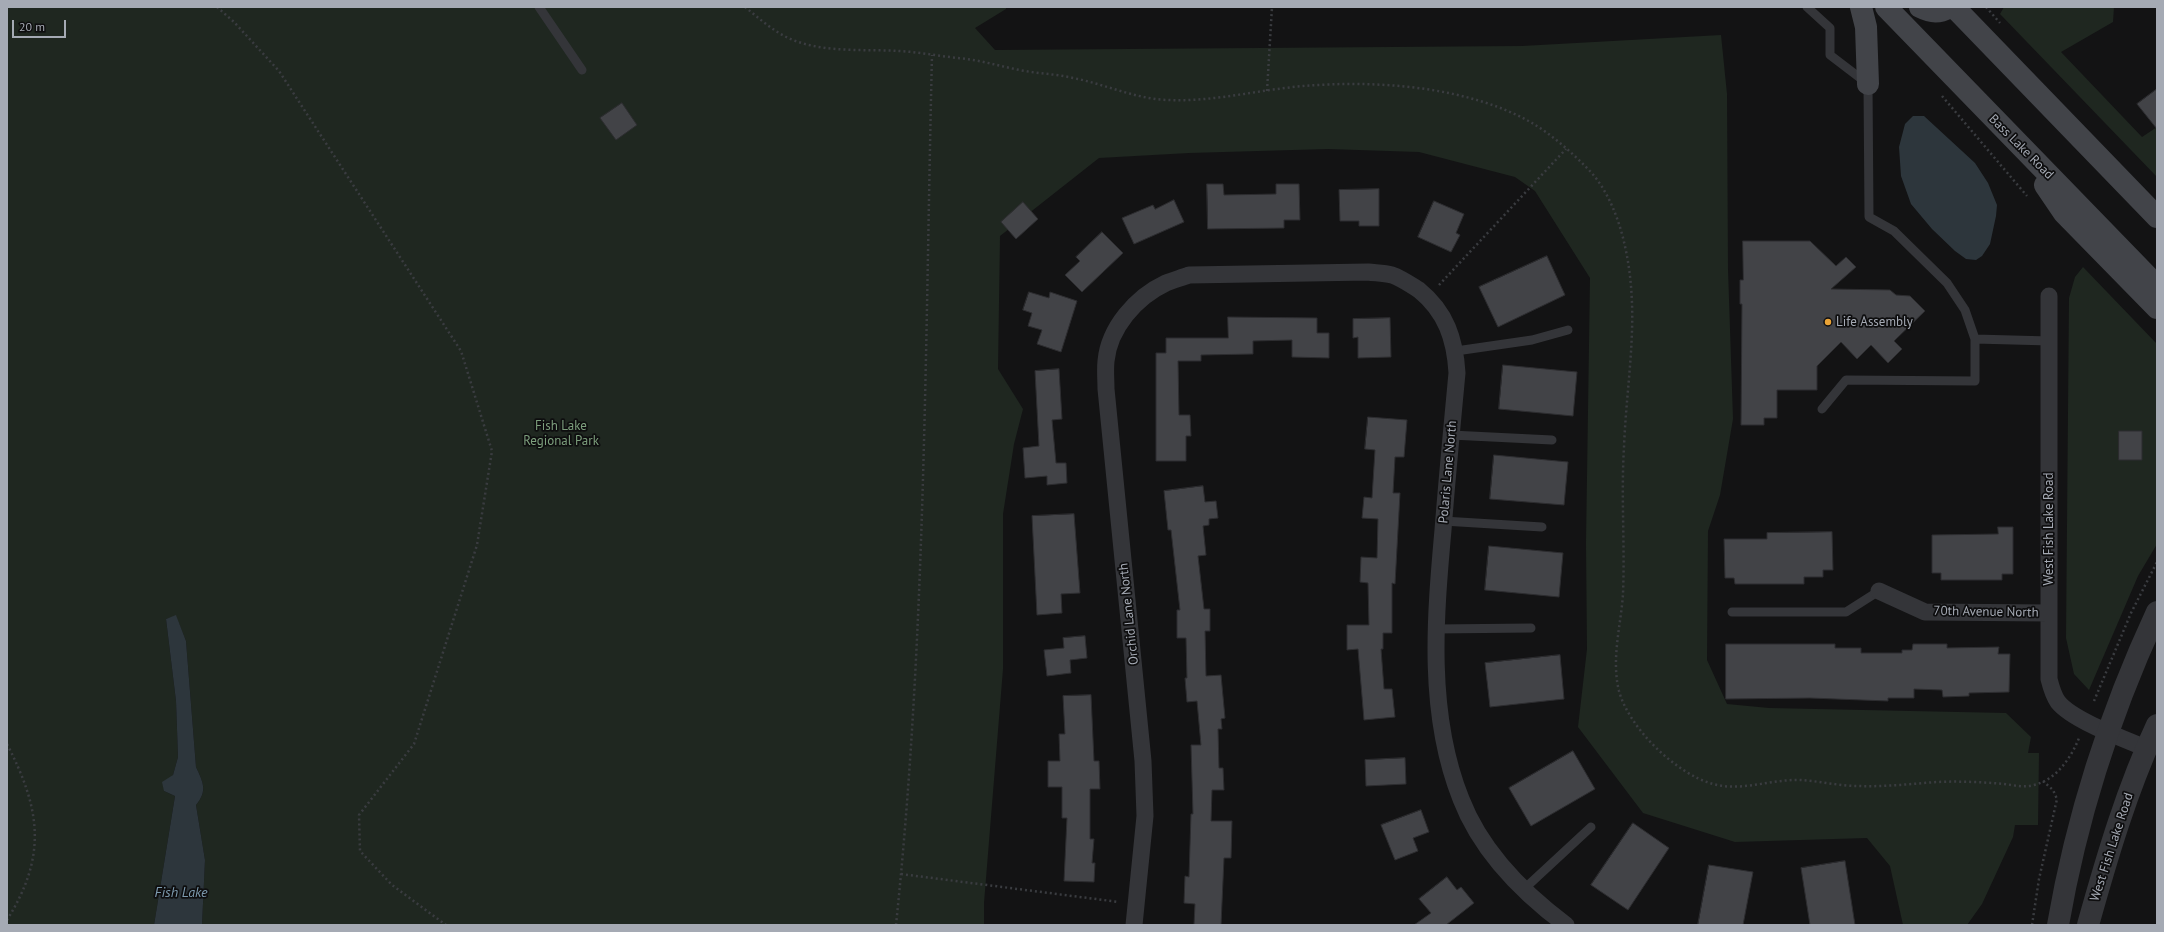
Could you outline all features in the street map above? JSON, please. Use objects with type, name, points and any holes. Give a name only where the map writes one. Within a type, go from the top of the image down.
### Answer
[{"type":"main road","points":[[1861,7],[1866,27],[1868,84]]},
{"type":"main road","name":"Bass Lake Road","points":[[1886,7],[2157,286]]},
{"type":"main road","points":[[1920,7],[1930,12],[1940,12],[1950,7]]},
{"type":"main road","points":[[1954,7],[2157,217]]},
{"type":"main road","points":[[2015,141],[2064,213],[2157,308]]},
{"type":"street","name":"Polaris Lane North","points":[[1131,309],[1148,294],[1166,283],[1189,275],[1209,273],[1368,272],[1393,276],[1413,286],[1437,307],[1448,324],[1456,351],[1456,373],[1436,629],[1436,670],[1441,720],[1452,773],[1461,800],[1477,832],[1506,871],[1523,890],[1566,925]]},
{"type":"street","name":"West Fish Lake Road","points":[[2049,296],[2049,679],[2052,691],[2059,702],[2069,711],[2108,732],[2146,748]]},
{"type":"street","name":"Orchid Lane North","points":[[1131,309],[1116,329],[1109,346],[1106,361],[1106,389],[1143,761],[1145,816],[1134,925]]},
{"type":"street","name":"70th Avenue North","points":[[1879,591],[1925,612],[2049,613]]},
{"type":"street","points":[[2058,925],[2068,865],[2085,803],[2108,732],[2135,658],[2157,612]]},
{"type":"street","name":"West Fish Lake Road","points":[[2088,925],[2118,824],[2146,748],[2157,725]]},
{"type":"lane","points":[[539,7],[582,70]]},
{"type":"lane","points":[[1807,7],[1830,28],[1830,55],[1868,84],[1869,217],[1894,231],[1946,283],[1965,310],[1975,339],[1975,381],[1846,380],[1822,409]]},
{"type":"lane","points":[[1456,351],[1532,340],[1568,330]]},
{"type":"lane","points":[[1975,339],[2050,341]]},
{"type":"lane","points":[[1451,435],[1552,440]]},
{"type":"lane","points":[[1444,521],[1542,527]]},
{"type":"lane","points":[[1732,612],[1846,612],[1879,591]]},
{"type":"lane","points":[[1436,629],[1531,628]]},
{"type":"lane","points":[[1523,890],[1591,827]]},
{"type":"path","points":[[217,7],[234,22],[279,71],[461,351],[492,451],[477,545],[414,744],[359,815],[360,851],[392,885],[446,925]]},
{"type":"path","points":[[1267,91],[1272,7]]},
{"type":"path","points":[[896,925],[901,874],[914,677],[921,490],[932,55]]},
{"type":"path","points":[[1940,93],[2030,198]]},
{"type":"path","points":[[1427,297],[1566,150]]},
{"type":"path","points":[[2094,701],[2130,613],[2157,562]]},
{"type":"path","points":[[2032,925],[2040,878],[2057,799],[2053,790],[2043,781],[2066,764],[2079,738]]},
{"type":"path","points":[[7,744],[32,808],[36,835],[34,855],[22,896],[7,920]]},
{"type":"path","points":[[901,874],[1137,904]]},
{"type":"green space","name":"Fish Lake Regional Park","points":[[7,7],[1006,7],[1006,9],[975,28],[995,50],[1522,46],[1721,35],[1727,94],[1728,269],[1733,419],[1720,495],[1708,531],[1707,660],[1727,704],[1769,708],[2006,713],[2031,737],[2028,753],[2039,753],[2038,825],[2015,825],[2013,837],[1982,904],[1967,925],[1903,925],[1890,866],[1867,838],[1735,842],[1643,813],[1578,727],[1587,649],[1586,543],[1590,278],[1535,191],[1515,177],[1419,152],[1328,149],[1189,153],[1099,158],[1000,236],[998,369],[1023,409],[1014,444],[1003,514],[1003,669],[984,903],[984,925],[202,925],[205,860],[196,805],[202,795],[203,786],[201,777],[196,767],[186,641],[176,616],[166,619],[176,701],[178,757],[173,775],[164,791],[175,796],[154,925],[7,925]]},
{"type":"green space","points":[[2004,7],[2114,7],[2113,22],[2061,52],[2142,137],[2157,127],[2157,177],[2000,14]]},
{"type":"green space","points":[[2083,267],[2157,344],[2157,544],[2138,576],[2089,690],[2074,674],[2066,638],[2069,298],[2075,277]]},
{"type":"water","points":[[1913,116],[1924,116],[1975,163],[1988,183],[1997,205],[1996,216],[1990,244],[1982,256],[1976,260],[1966,259],[1955,251],[1932,229],[1911,204],[1901,176],[1899,147],[1905,124]]},
{"type":"water","name":"Fish Lake","points":[[176,615],[186,641],[196,767],[201,777],[203,786],[202,795],[196,805],[205,860],[202,925],[154,925],[175,796],[164,791],[162,782],[173,775],[178,757],[176,701],[166,619]]},
{"type":"building","points":[[2157,89],[2157,129],[2137,104]]},
{"type":"building","points":[[622,103],[637,125],[616,140],[600,118]]},
{"type":"building","points":[[1207,184],[1223,184],[1224,195],[1276,194],[1276,184],[1299,184],[1300,220],[1284,220],[1284,228],[1208,229]]},
{"type":"building","points":[[1379,189],[1379,226],[1359,226],[1359,221],[1340,221],[1339,190]]},
{"type":"building","points":[[1174,200],[1184,222],[1134,244],[1122,218],[1153,205],[1155,209]]},
{"type":"building","points":[[1434,201],[1464,214],[1456,233],[1460,235],[1451,252],[1418,237]]},
{"type":"building","points":[[1023,202],[1038,219],[1016,239],[1001,222]]},
{"type":"building","points":[[1102,232],[1123,253],[1082,292],[1065,275],[1080,261],[1076,257]]},
{"type":"building","name":"Life Assembly","points":[[1743,241],[1810,241],[1836,266],[1846,257],[1856,267],[1831,289],[1890,290],[1896,295],[1910,296],[1925,311],[1894,341],[1902,349],[1888,363],[1871,345],[1857,359],[1841,342],[1817,366],[1817,390],[1777,390],[1777,418],[1764,418],[1764,425],[1741,425],[1742,304],[1740,304],[1740,280],[1743,280]]},
{"type":"building","points":[[1547,256],[1565,295],[1498,327],[1479,287]]},
{"type":"building","points":[[1029,292],[1049,298],[1050,292],[1077,301],[1061,352],[1037,344],[1042,330],[1028,326],[1032,313],[1023,310]]},
{"type":"building","points":[[1228,317],[1317,318],[1317,333],[1329,333],[1329,358],[1292,357],[1292,340],[1253,341],[1253,354],[1201,355],[1201,361],[1178,361],[1179,415],[1190,415],[1191,436],[1186,436],[1186,461],[1156,461],[1156,353],[1166,353],[1166,338],[1228,338]]},
{"type":"building","points":[[1390,318],[1391,357],[1358,358],[1358,337],[1353,338],[1353,319]]},
{"type":"building","points":[[1503,365],[1577,372],[1573,416],[1499,409]]},
{"type":"building","points":[[1059,369],[1062,419],[1052,420],[1056,463],[1066,463],[1067,483],[1047,485],[1047,476],[1025,478],[1023,448],[1039,446],[1035,371]]},
{"type":"building","points":[[1368,417],[1407,420],[1404,457],[1395,457],[1393,493],[1400,493],[1395,584],[1392,583],[1392,633],[1383,633],[1383,649],[1381,649],[1384,689],[1392,689],[1395,717],[1364,720],[1358,649],[1347,650],[1347,625],[1369,625],[1368,583],[1360,582],[1361,557],[1377,558],[1378,519],[1362,518],[1364,497],[1372,498],[1375,450],[1365,449]]},
{"type":"building","points":[[2119,431],[2142,431],[2142,460],[2119,460]]},
{"type":"building","points":[[1494,455],[1568,462],[1564,505],[1490,499]]},
{"type":"building","points":[[1203,486],[1205,502],[1216,501],[1218,518],[1209,519],[1209,525],[1203,526],[1206,555],[1198,556],[1204,609],[1210,609],[1210,631],[1205,631],[1206,676],[1221,675],[1225,718],[1221,719],[1222,729],[1218,729],[1219,768],[1223,768],[1224,790],[1212,790],[1211,821],[1232,821],[1231,858],[1224,858],[1221,925],[1194,925],[1195,904],[1184,903],[1185,876],[1189,877],[1191,814],[1193,814],[1191,745],[1201,745],[1197,701],[1187,702],[1185,678],[1187,678],[1186,638],[1177,638],[1177,610],[1180,610],[1171,530],[1168,530],[1164,491]]},
{"type":"building","points":[[1074,514],[1080,593],[1061,594],[1062,613],[1037,615],[1032,516]]},
{"type":"building","points":[[1998,527],[2013,527],[2013,574],[2002,574],[2002,580],[1941,580],[1941,573],[1932,573],[1932,535],[1998,534]]},
{"type":"building","points":[[1832,532],[1833,570],[1823,570],[1823,577],[1804,577],[1804,584],[1735,584],[1734,578],[1725,578],[1724,539],[1767,539],[1767,533]]},
{"type":"building","points":[[1489,546],[1563,553],[1559,597],[1485,590]]},
{"type":"building","points":[[1085,636],[1087,658],[1070,660],[1071,673],[1047,676],[1044,650],[1064,648],[1063,638]]},
{"type":"building","points":[[1726,644],[1835,644],[1835,648],[1861,648],[1861,653],[1902,653],[1902,650],[1912,650],[1913,644],[1947,644],[1947,648],[1999,647],[1998,654],[2010,654],[2009,692],[1969,693],[1969,696],[1943,697],[1942,690],[1914,689],[1914,698],[1888,698],[1888,701],[1810,698],[1726,699]]},
{"type":"building","points":[[1560,655],[1564,699],[1490,707],[1485,663]]},
{"type":"building","points":[[1091,695],[1094,761],[1099,761],[1100,789],[1090,789],[1090,839],[1094,839],[1092,863],[1095,863],[1094,882],[1064,881],[1067,818],[1062,818],[1062,787],[1048,787],[1048,761],[1060,761],[1059,734],[1065,734],[1063,696]]},
{"type":"building","points":[[1573,751],[1595,789],[1531,826],[1509,788]]},
{"type":"building","points":[[1405,758],[1406,784],[1366,786],[1365,760]]},
{"type":"building","points":[[1421,810],[1429,832],[1413,838],[1418,851],[1395,860],[1381,825]]},
{"type":"building","points":[[1633,823],[1669,848],[1628,910],[1591,885]]},
{"type":"building","points":[[1845,861],[1855,925],[1810,925],[1801,868]]},
{"type":"building","points":[[1709,865],[1753,872],[1743,925],[1698,925]]},
{"type":"building","points":[[1447,877],[1457,890],[1461,887],[1474,903],[1446,925],[1414,925],[1431,913],[1419,899]]},
{"type":"place","name":"Life Assembly","points":[[1828,322]]}]
